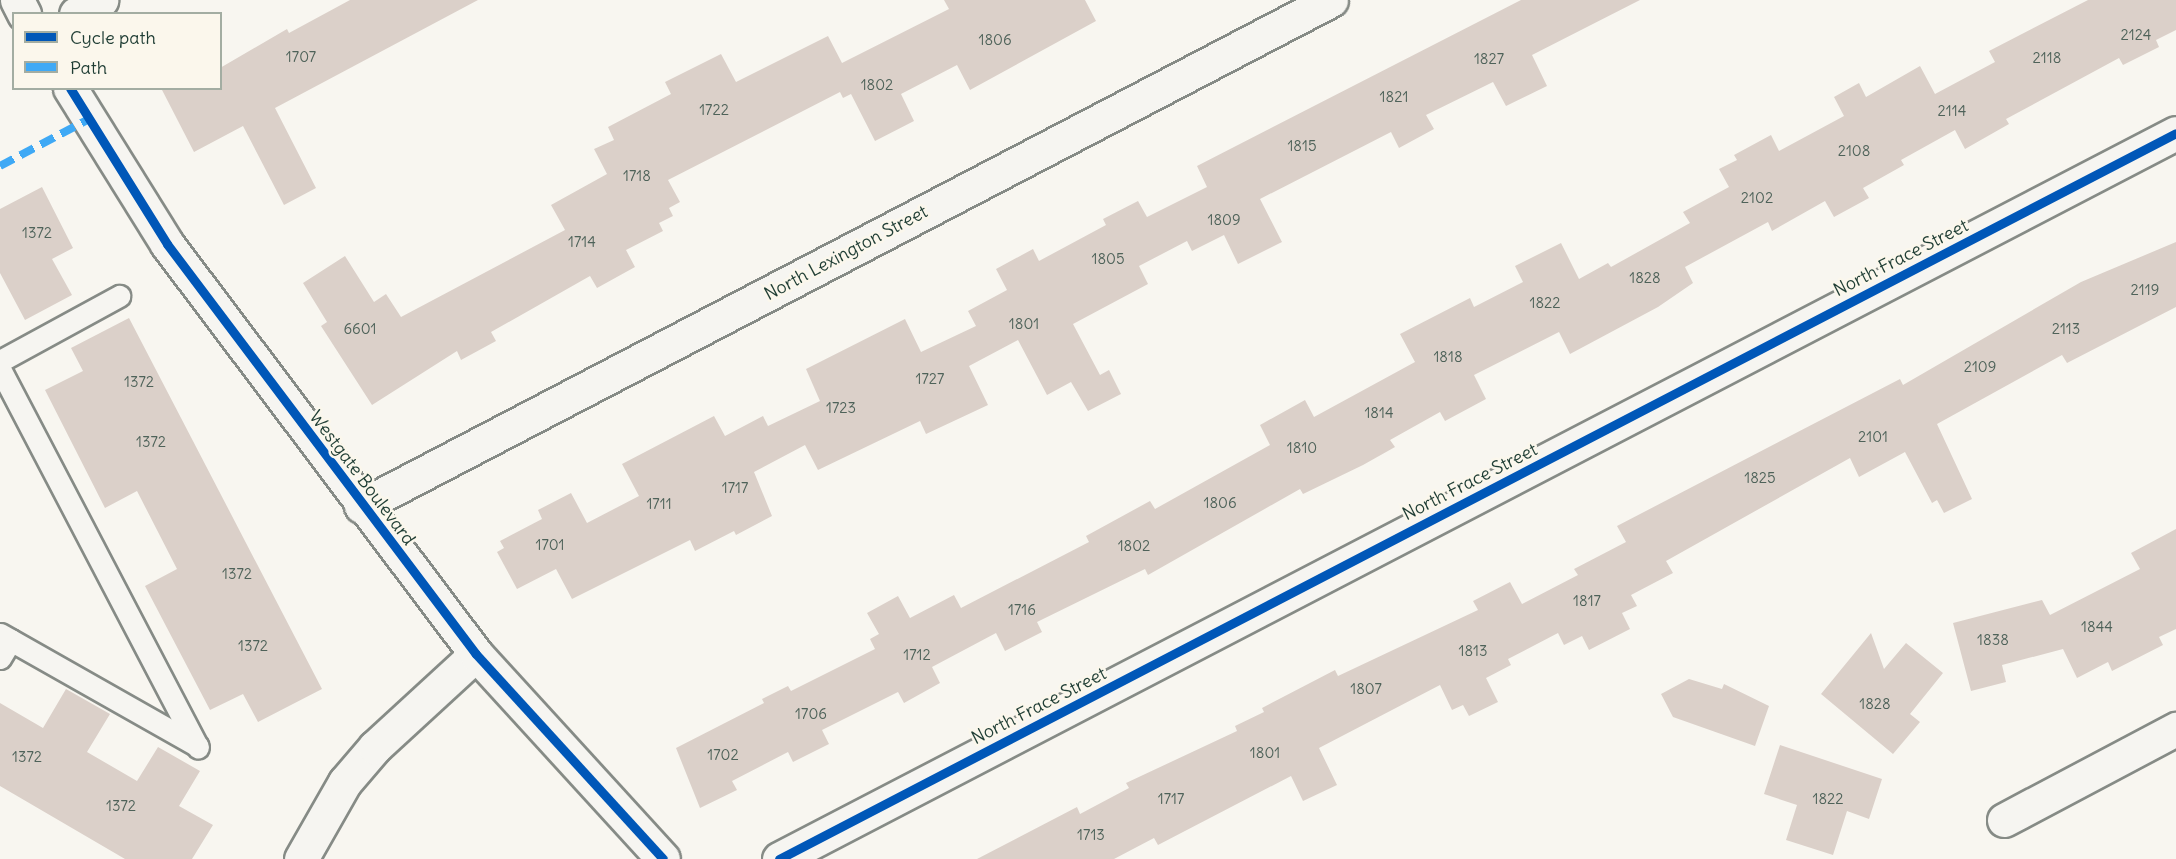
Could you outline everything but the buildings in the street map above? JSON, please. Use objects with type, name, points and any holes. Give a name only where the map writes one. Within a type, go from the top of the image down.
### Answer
[{"type":"street","points":[[80,12],[101,0]]},
{"type":"street","name":"North Lexington Street","points":[[362,506],[1331,0]]},
{"type":"street","name":"Westgate Boulevard","points":[[71,90],[167,244],[362,506],[476,654],[663,859]]},
{"type":"street","name":"North Frace Street","points":[[779,859],[2176,133]]},
{"type":"street","points":[[301,859],[345,782],[367,756],[476,654]]},
{"type":"street","points":[[2004,820],[2176,729]]},
{"type":"lane","points":[[0,362],[119,296]]},
{"type":"lane","points":[[0,369],[198,747],[5,637],[0,658]]},
{"type":"marked path","points":[[0,166],[89,119]]},
{"type":"cycle path","points":[[71,90],[167,244],[476,654],[663,859]]},
{"type":"cycle path","points":[[779,859],[2176,133]]}]
